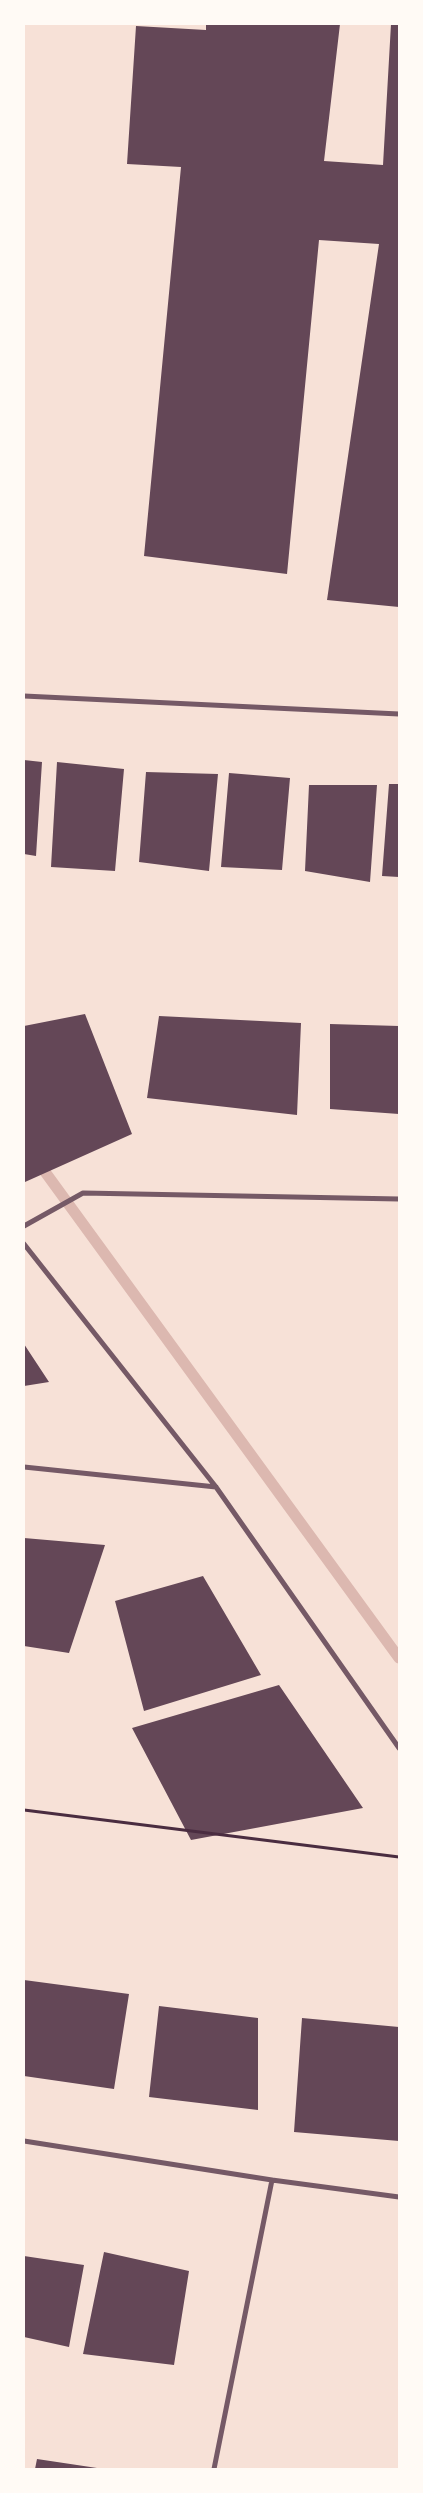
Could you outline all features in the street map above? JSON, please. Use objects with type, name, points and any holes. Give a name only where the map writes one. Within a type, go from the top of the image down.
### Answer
[{"type":"street","points":[[24,696],[399,714]]},
{"type":"street","points":[[24,1226],[84,1193],[399,1198]]},
{"type":"street","points":[[24,1244],[216,1487],[399,1748]]},
{"type":"street","points":[[24,1467],[216,1487]]},
{"type":"street","points":[[24,2141],[272,2180],[399,2197]]},
{"type":"street","points":[[214,2469],[272,2180]]},
{"type":"path","points":[[24,1810],[399,1857]]},
{"type":"building","points":[[206,24],[340,24],[324,161],[383,165],[391,24],[399,24],[399,607],[327,600],[379,244],[319,240],[287,574],[144,556],[181,167],[127,164],[136,26],[206,30]]},
{"type":"building","points":[[24,760],[42,762],[36,856],[24,854]]},
{"type":"building","points":[[57,762],[124,769],[115,871],[51,867]]},
{"type":"building","points":[[146,772],[218,774],[209,871],[139,862]]},
{"type":"building","points":[[229,773],[290,778],[282,870],[221,867]]},
{"type":"building","points":[[389,784],[399,784],[399,877],[382,876]]},
{"type":"building","points":[[309,785],[377,785],[370,882],[305,871]]},
{"type":"building","points":[[85,1014],[132,1134],[25,1182],[24,1026]]},
{"type":"building","points":[[159,1016],[301,1023],[297,1115],[147,1098]]},
{"type":"building","points":[[330,1024],[399,1026],[399,1114],[330,1109]]},
{"type":"building","points":[[24,1344],[49,1382],[24,1386]]},
{"type":"building","points":[[24,1538],[105,1545],[69,1653],[24,1646]]},
{"type":"building","points":[[203,1576],[261,1675],[144,1711],[115,1601]]},
{"type":"building","points":[[279,1685],[363,1808],[191,1840],[132,1728]]},
{"type":"building","points":[[24,1980],[129,1994],[114,2089],[24,2076]]},
{"type":"building","points":[[159,2006],[258,2018],[258,2110],[149,2097]]},
{"type":"building","points":[[302,2018],[399,2027],[399,2141],[294,2132]]},
{"type":"building","points":[[104,2252],[189,2271],[174,2365],[83,2354]]},
{"type":"building","points":[[24,2256],[84,2265],[69,2347],[24,2337]]},
{"type":"building","points":[[37,2459],[97,2468],[97,2469],[35,2469]]},
{"type":"waterway","points":[[24,1143],[399,1658]]}]
